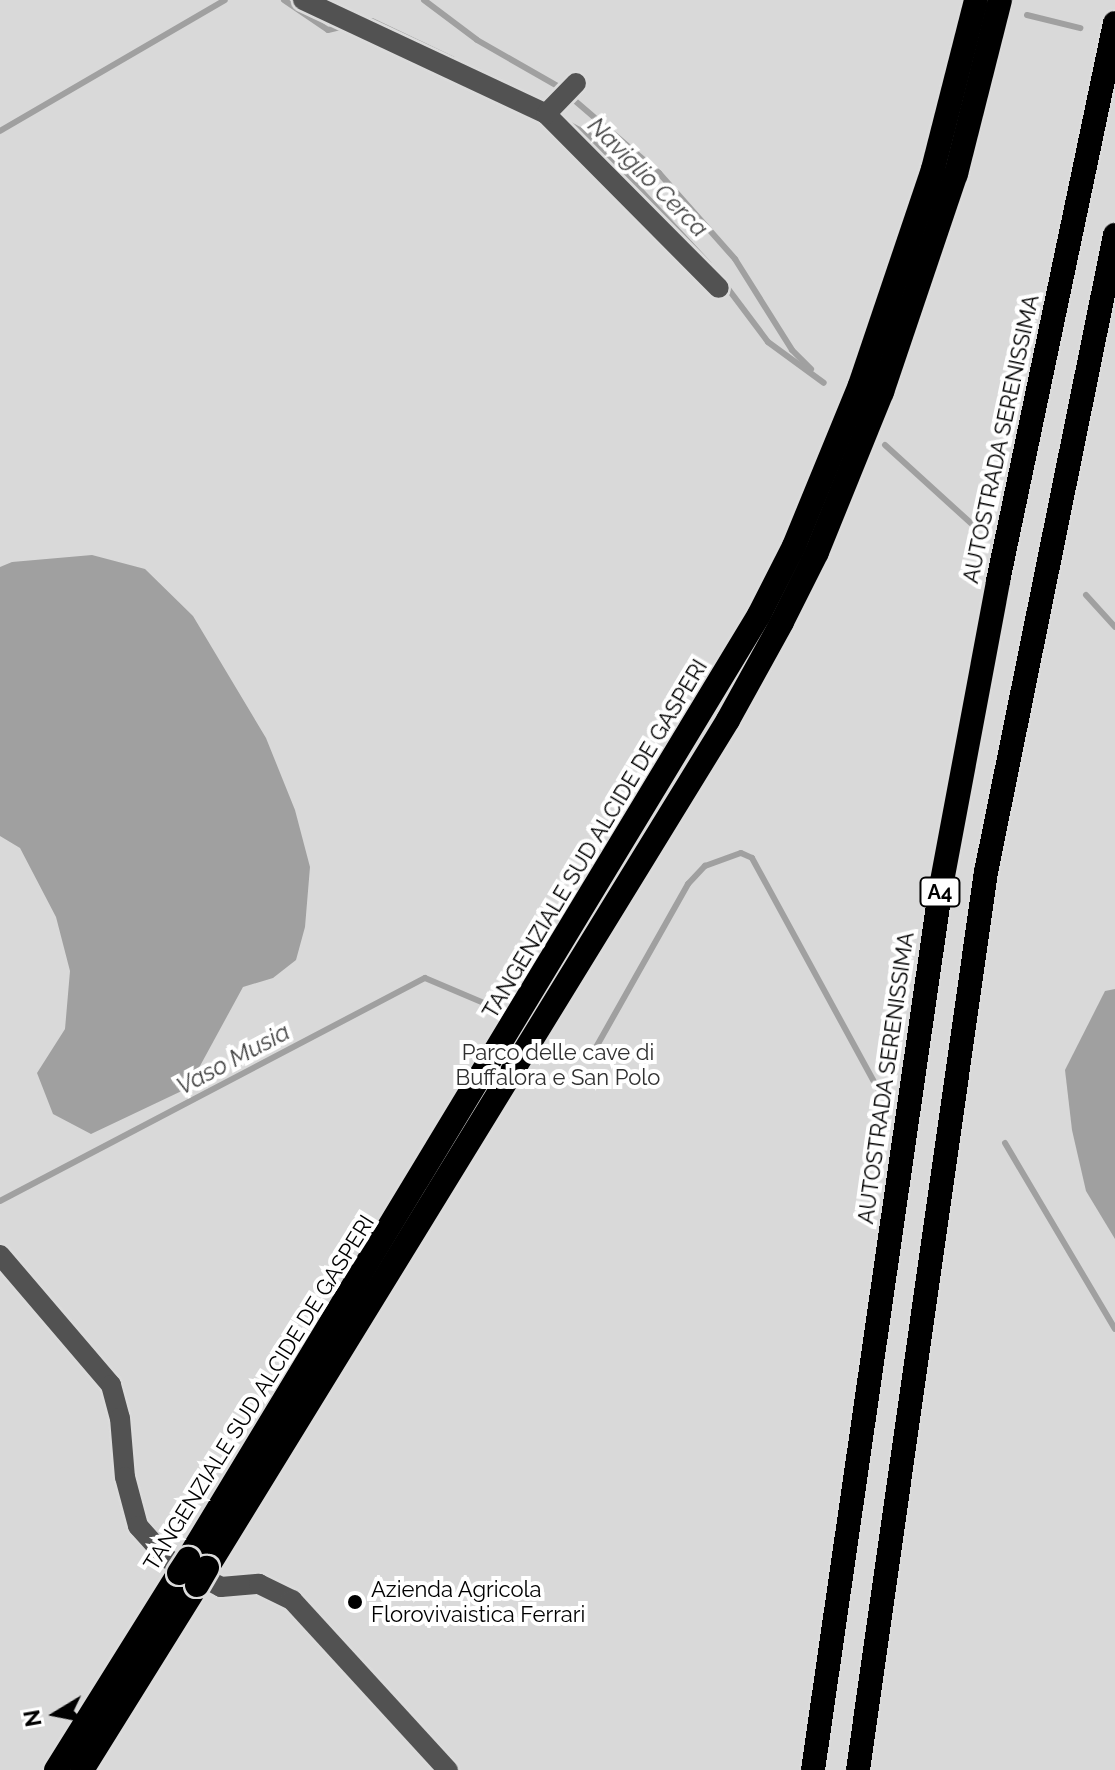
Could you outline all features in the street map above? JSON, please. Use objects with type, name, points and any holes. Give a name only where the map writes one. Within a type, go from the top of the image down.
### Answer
[{"type":"highway","name":"TANGENZIALE SUD ALCIDE DE GASPERI","points":[[82,1770],[193,1571],[766,601],[794,546],[860,385],[933,169],[976,0]]},
{"type":"highway","name":"TANGENZIALE SUD ALCIDE DE GASPERI","points":[[56,1770],[193,1571],[728,720],[782,622],[817,552],[882,392],[956,174],[1000,0]]},
{"type":"highway","name":"AUTOSTRADA SERENISSIMA","points":[[813,1770],[940,892],[998,581],[1115,23]]},
{"type":"highway","name":"A4","points":[[858,1770],[986,872],[1115,235]]},
{"type":"street","points":[[303,0],[546,114],[633,198],[719,288]]},
{"type":"street","points":[[546,114],[576,83]]},
{"type":"street","points":[[0,1255],[111,1385],[120,1418],[125,1477],[138,1526],[166,1558],[221,1587],[259,1584],[292,1600],[448,1770]]},
{"type":"green space","name":"Parco delle cave di Buffalora e San Polo","points":[[0,0],[1115,0],[1115,1770],[0,1770]]},
{"type":"shaded area","points":[[92,555],[145,569],[193,616],[266,738],[295,810],[310,867],[305,927],[296,960],[273,978],[243,987],[188,1088],[91,1134],[53,1114],[37,1073],[65,1029],[70,971],[56,917],[20,848],[0,836],[0,567],[12,562]]},
{"type":"shaded area","points":[[1115,989],[1115,1239],[1086,1191],[1072,1130],[1065,1070],[1105,991]]},
{"type":"waterway","points":[[0,131],[225,0]]},
{"type":"waterway","name":"Naviglio Cerca","points":[[284,0],[328,30],[346,26]]},
{"type":"waterway","points":[[424,0],[477,40],[559,87],[659,173],[735,259],[792,350],[811,369]]},
{"type":"waterway","points":[[1027,15],[1080,28]]},
{"type":"waterway","name":"Naviglio Cerca","points":[[372,21],[452,59]]},
{"type":"waterway","name":"Naviglio Cerca","points":[[567,123],[589,135],[709,264]]},
{"type":"waterway","name":"Naviglio Cerca","points":[[723,282],[768,342],[824,383]]},
{"type":"waterway","name":"Naviglio Cerca","points":[[885,445],[973,525]]},
{"type":"waterway","name":"Naviglio Cerca","points":[[1086,595],[1115,627]]},
{"type":"waterway","name":"Vaso Musia","points":[[590,1058],[688,884],[705,866],[741,853],[752,858],[880,1093]]},
{"type":"waterway","name":"Vaso Musia","points":[[0,1201],[425,978],[484,1003]]},
{"type":"waterway","name":"Vaso Musia","points":[[1005,1143],[1115,1329]]},
{"type":"place","name":"Azienda Agricola Florovivaistica Ferrari","points":[[355,1602]]}]
